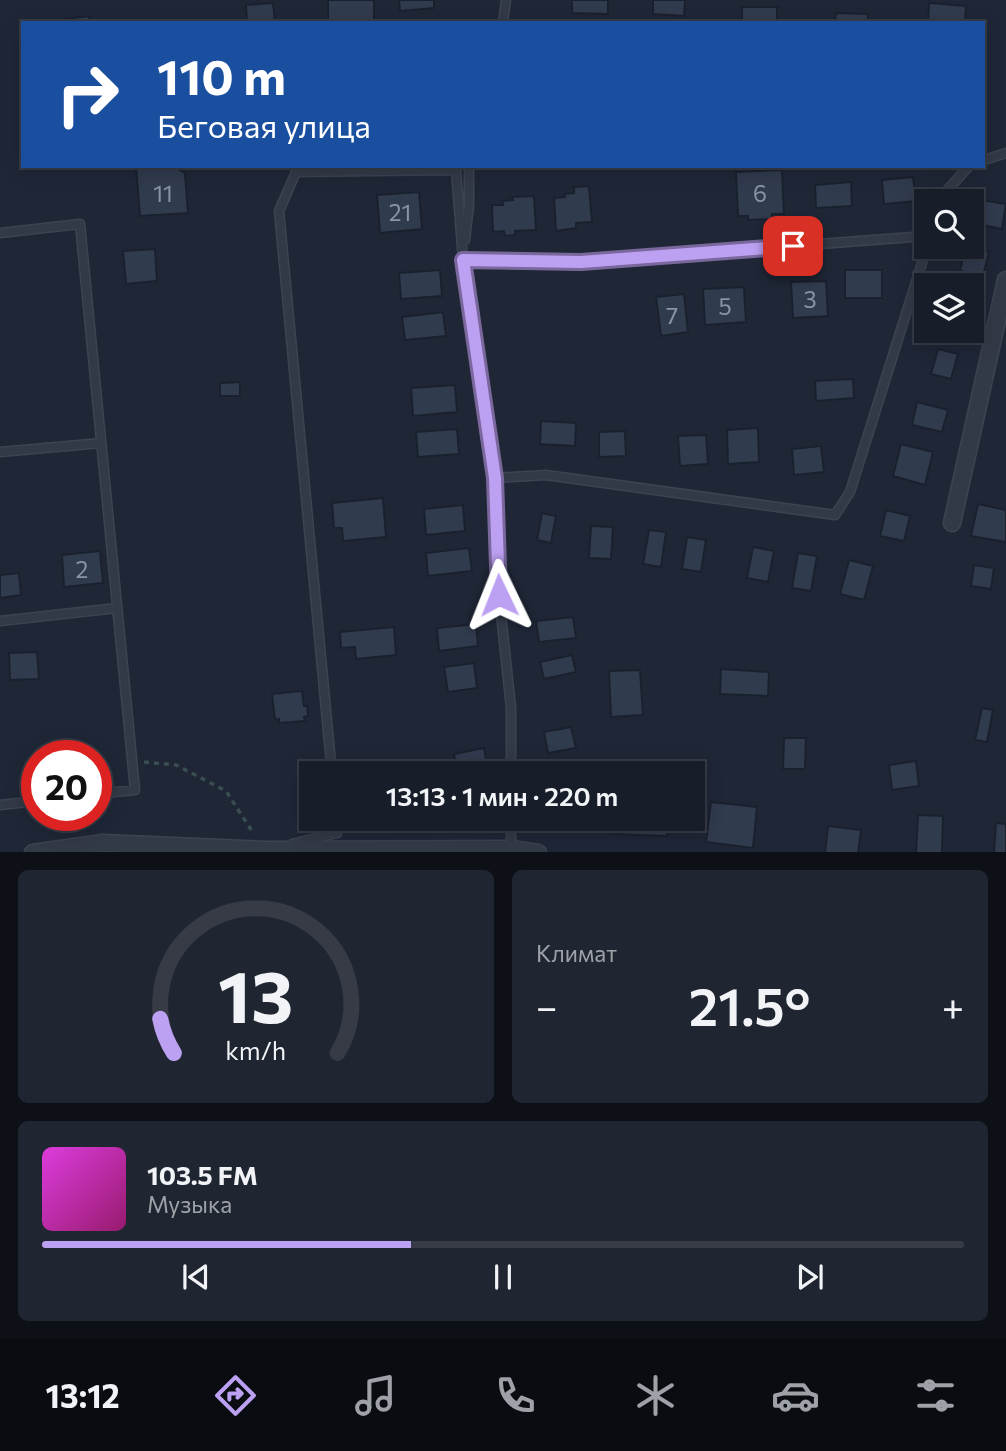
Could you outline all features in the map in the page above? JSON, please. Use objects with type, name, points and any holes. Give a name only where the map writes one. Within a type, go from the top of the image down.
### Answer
[{"type":"street","points":[[952,523],[1006,280]]},
{"type":"street","points":[[33,852],[103,843],[265,851],[511,849],[538,852]]},
{"type":"lane","points":[[503,21],[506,0]]},
{"type":"lane","points":[[985,160],[1006,153]]},
{"type":"lane","points":[[463,260],[469,205],[469,168]]},
{"type":"lane","points":[[948,189],[967,168]]},
{"type":"lane","points":[[331,761],[279,211],[296,172],[456,170],[463,260],[495,478],[499,595],[511,708],[511,761]]},
{"type":"lane","points":[[0,233],[80,224],[135,790],[112,792]]},
{"type":"lane","points":[[463,260],[581,262],[914,237]]},
{"type":"lane","points":[[495,478],[546,475],[835,515],[850,492],[923,259]]},
{"type":"lane","points":[[0,452],[101,443]]},
{"type":"lane","points":[[0,621],[117,608]]},
{"type":"lane","points":[[0,805],[21,803]]},
{"type":"lane","points":[[265,851],[337,831]]},
{"type":"lane","points":[[511,831],[511,849]]},
{"type":"path","points":[[132,760],[176,765],[226,791],[265,851]]},
{"type":"building","points":[[328,0],[374,0],[374,20],[328,21]]},
{"type":"building","points":[[399,0],[434,0],[434,8],[400,11]]},
{"type":"building","points":[[572,0],[608,0],[608,14],[572,13]]},
{"type":"building","points":[[653,0],[685,0],[684,16],[653,14]]},
{"type":"building","points":[[273,3],[275,21],[247,21],[246,5]]},
{"type":"building","points":[[929,3],[966,6],[965,21],[928,21]]},
{"type":"building","points":[[742,7],[777,7],[777,21],[742,21]]},
{"type":"building","points":[[836,13],[868,14],[868,21],[835,21]]},
{"type":"building","points":[[89,16],[90,21],[49,21]]},
{"type":"building","points":[[136,168],[178,168],[185,173],[188,213],[140,216]]},
{"type":"building","points":[[782,170],[784,214],[772,214],[772,219],[748,220],[748,216],[738,216],[736,172]]},
{"type":"building","points":[[913,177],[914,201],[884,204],[882,180]]},
{"type":"building","points":[[851,182],[852,206],[816,208],[815,185]]},
{"type":"building","points":[[589,186],[592,222],[576,223],[576,228],[556,231],[554,198],[574,193],[574,187]]},
{"type":"building","points":[[419,192],[422,229],[380,233],[377,195]]},
{"type":"building","points":[[534,196],[536,230],[515,231],[515,235],[505,236],[504,231],[493,232],[492,205],[503,205],[502,201],[513,200],[512,197]]},
{"type":"building","points":[[984,200],[1006,204],[1002,229],[984,225]]},
{"type":"building","points":[[155,249],[157,281],[126,284],[123,251]]},
{"type":"building","points":[[984,251],[989,252],[984,273],[960,271],[962,259],[984,259]]},
{"type":"building","points":[[440,270],[442,296],[401,299],[399,273]]},
{"type":"building","points":[[845,270],[882,270],[882,298],[845,298]]},
{"type":"building","points":[[826,281],[828,316],[793,318],[791,282]]},
{"type":"building","points":[[744,287],[746,322],[705,325],[703,289]]},
{"type":"building","points":[[684,294],[688,332],[661,336],[656,297]]},
{"type":"building","points":[[443,312],[446,336],[405,340],[402,317]]},
{"type":"building","points":[[938,349],[958,354],[951,379],[931,374]]},
{"type":"building","points":[[853,379],[854,398],[816,401],[815,381]]},
{"type":"building","points":[[240,382],[240,396],[220,396],[220,383]]},
{"type":"building","points":[[455,385],[457,412],[413,416],[411,388]]},
{"type":"building","points":[[917,402],[948,410],[942,432],[912,425]]},
{"type":"building","points":[[541,421],[576,423],[575,446],[540,444]]},
{"type":"building","points":[[758,428],[759,462],[728,464],[727,430]]},
{"type":"building","points":[[457,429],[459,454],[418,457],[416,432]]},
{"type":"building","points":[[625,431],[626,456],[599,457],[599,432]]},
{"type":"building","points":[[706,435],[708,464],[680,466],[678,436]]},
{"type":"building","points":[[901,444],[933,452],[925,485],[893,476]]},
{"type":"building","points":[[821,446],[824,472],[794,475],[792,449]]},
{"type":"building","points":[[383,498],[386,537],[343,541],[342,528],[334,528],[332,503]]},
{"type":"building","points":[[978,504],[1006,510],[1006,542],[971,536]]},
{"type":"building","points":[[463,505],[465,531],[426,535],[424,509]]},
{"type":"building","points":[[886,510],[910,516],[904,541],[880,536]]},
{"type":"building","points":[[542,513],[556,516],[551,543],[537,540]]},
{"type":"building","points":[[591,526],[613,527],[611,559],[589,558]]},
{"type":"building","points":[[649,530],[666,532],[661,567],[643,564]]},
{"type":"building","points":[[687,537],[706,540],[701,572],[682,569]]},
{"type":"building","points":[[753,547],[774,551],[768,582],[747,578]]},
{"type":"building","points":[[469,548],[472,571],[428,576],[426,553]]},
{"type":"building","points":[[100,551],[103,583],[64,587],[62,555]]},
{"type":"building","points":[[798,553],[817,556],[811,591],[792,588]]},
{"type":"building","points":[[849,560],[873,566],[864,600],[840,594]]},
{"type":"building","points":[[974,565],[994,568],[991,589],[971,586]]},
{"type":"building","points":[[19,573],[21,595],[0,598],[0,575]]},
{"type":"building","points":[[573,617],[576,638],[539,642],[536,621]]},
{"type":"building","points":[[476,624],[478,646],[439,651],[437,628]]},
{"type":"building","points":[[394,627],[396,655],[356,659],[355,647],[341,648],[340,632]]},
{"type":"building","points":[[37,652],[39,679],[10,680],[9,653]]},
{"type":"building","points":[[572,655],[576,672],[544,679],[540,662]]},
{"type":"building","points":[[474,663],[477,688],[448,692],[444,667]]},
{"type":"building","points":[[721,669],[769,672],[768,696],[720,694]]},
{"type":"building","points":[[640,670],[643,715],[611,717],[609,671]]},
{"type":"building","points":[[302,691],[308,716],[304,717],[305,721],[279,723],[279,719],[275,720],[272,694]]},
{"type":"building","points":[[982,708],[993,710],[987,742],[975,740]]},
{"type":"building","points":[[571,727],[576,748],[548,753],[544,732]]},
{"type":"building","points":[[784,738],[806,738],[805,769],[783,769]]},
{"type":"building","points":[[484,748],[486,761],[455,761],[454,754]]},
{"type":"building","points":[[916,761],[919,786],[892,790],[889,765]]},
{"type":"building","points":[[711,802],[757,807],[753,848],[706,842]]},
{"type":"building","points":[[918,815],[943,816],[942,852],[916,852]]},
{"type":"building","points":[[996,823],[1006,824],[1006,852],[994,852]]},
{"type":"building","points":[[828,826],[861,830],[858,852],[825,852]]},
{"type":"building","points":[[612,831],[667,831],[667,836],[612,834]]},
{"type":"route","points":[[499,595],[495,478],[463,260],[581,262],[793,246]]}]
